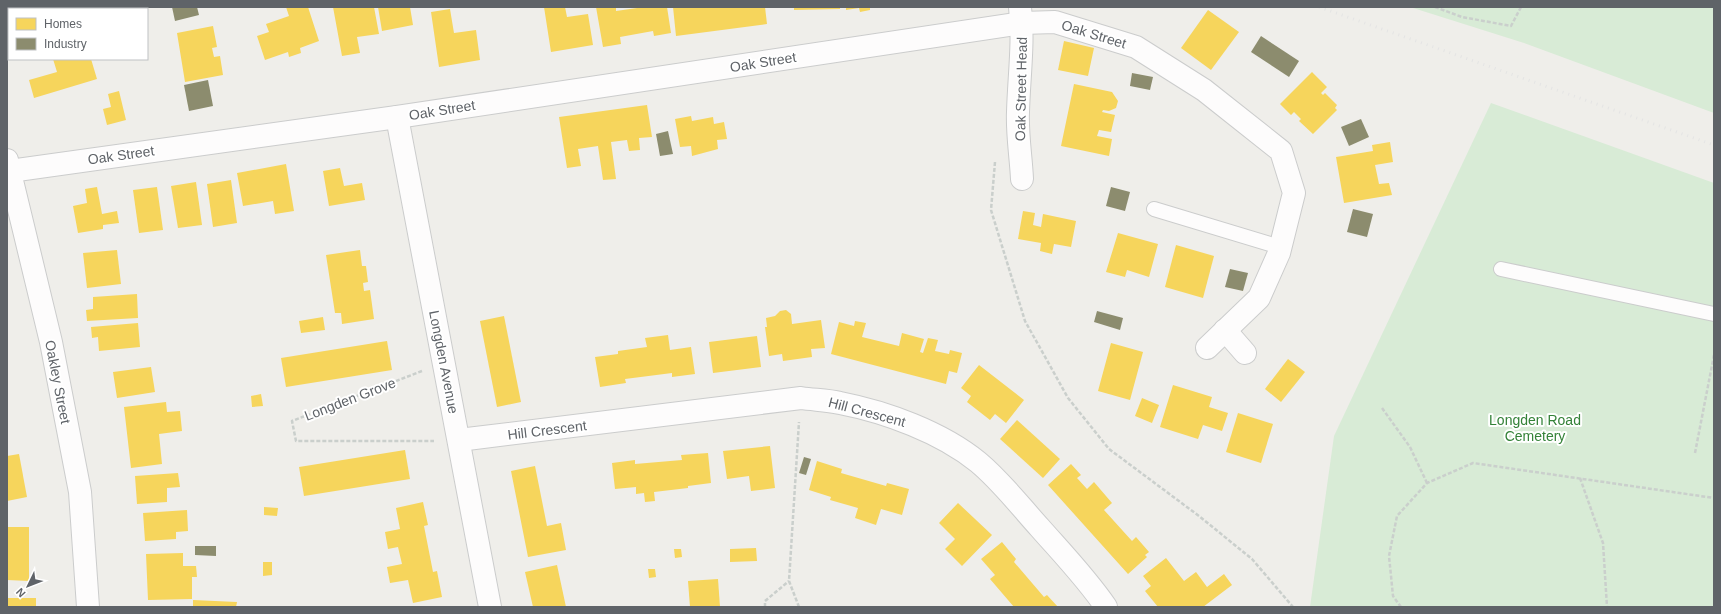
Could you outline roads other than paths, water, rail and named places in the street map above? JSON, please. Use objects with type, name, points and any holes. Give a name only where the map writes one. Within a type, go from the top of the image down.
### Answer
[{"type":"street","name":"Oak Street","points":[[8,165],[397,117],[1021,15],[1055,22],[1136,47],[1204,90],[1280,151],[1294,193],[1280,247],[1259,298],[1207,348]]},
{"type":"street","name":"Oak Street Head","points":[[1021,15],[1022,62],[1018,113],[1022,179]]},
{"type":"street","name":"Longden Avenue","points":[[397,117],[490,607]]},
{"type":"street","name":"Oakley Street","points":[[8,165],[51,342],[80,492],[88,607]]},
{"type":"street","points":[[1225,330],[1245,353]]},
{"type":"street","name":"Hill Crescent","points":[[459,440],[801,398],[840,403],[913,425],[947,441],[978,462],[1044,532],[1096,593],[1106,607]]},
{"type":"lane","points":[[1154,209],[1280,247]]},
{"type":"lane","points":[[1501,270],[1714,314]]},
{"type":"railway","points":[[1319,7],[1714,145]]},
{"type":"park label","name":"Longden Road Cemetery","points":[[1535,428]]}]
